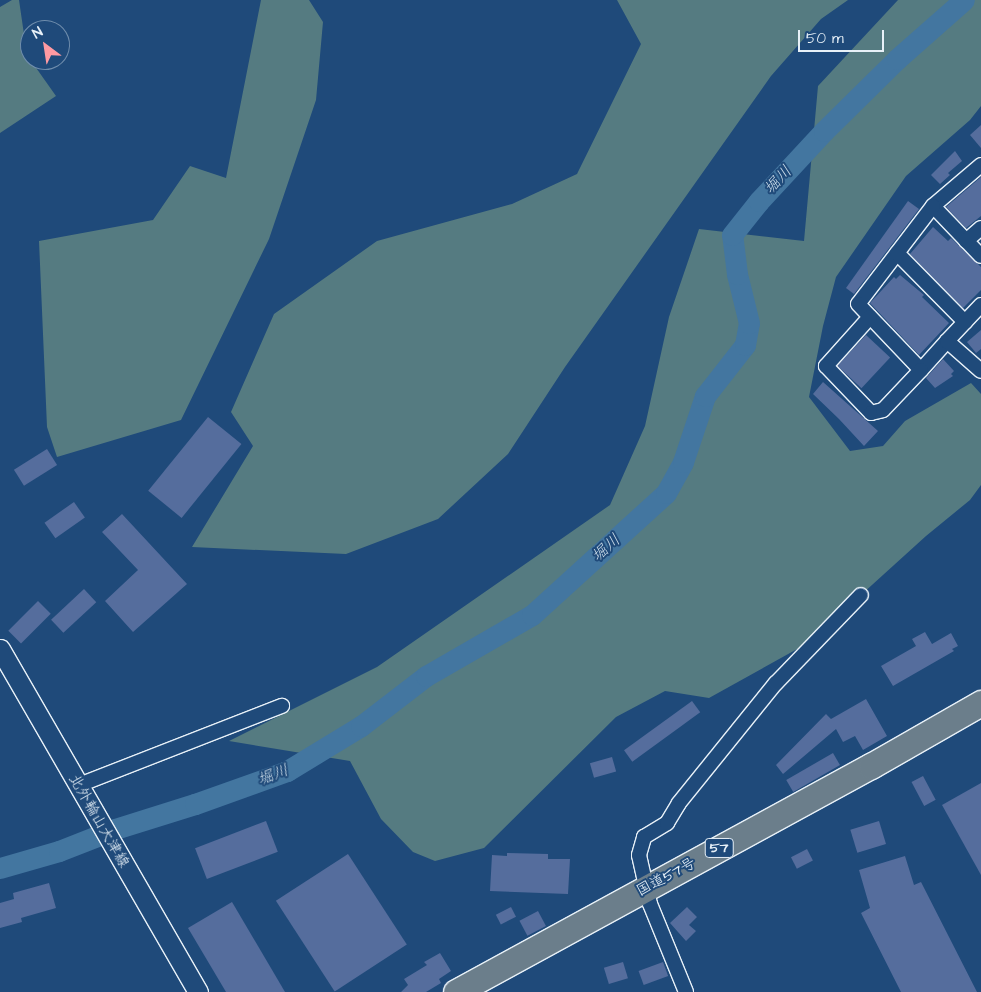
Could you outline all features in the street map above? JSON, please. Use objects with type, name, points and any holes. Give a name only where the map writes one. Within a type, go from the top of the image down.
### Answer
[{"type":"highway","name":"国道57号","points":[[488,992],[649,895],[981,703]]},
{"type":"highway","name":"国道57号","points":[[456,992],[649,895],[981,721]]},
{"type":"main road","name":"北外輪山大津線","points":[[0,649],[198,992]]},
{"type":"street","points":[[921,370],[858,304],[933,206],[981,165]]},
{"type":"street","points":[[933,206],[981,256]]},
{"type":"street","points":[[966,241],[981,228]]},
{"type":"street","points":[[897,253],[965,322]]},
{"type":"street","points":[[870,317],[826,366],[871,413],[883,410],[981,305]]},
{"type":"street","points":[[947,341],[981,371]]},
{"type":"street","points":[[686,992],[649,895],[639,856],[644,838],[667,823],[685,796],[776,683],[861,595]]},
{"type":"street","points":[[79,785],[282,706]]},
{"type":"green space","points":[[12,0],[19,0],[22,20],[20,20],[20,70],[38,70],[56,96],[0,133],[0,7]]},
{"type":"green space","points":[[261,0],[309,0],[323,22],[316,100],[269,239],[181,420],[57,457],[47,427],[39,241],[153,220],[190,166],[226,178]]},
{"type":"green space","points":[[617,0],[848,0],[821,19],[771,76],[565,367],[508,454],[438,519],[346,554],[192,547],[253,446],[231,412],[274,314],[377,241],[512,204],[577,174],[641,44]]},
{"type":"green space","points":[[898,0],[981,0],[981,106],[970,120],[906,176],[836,277],[823,326],[809,397],[850,451],[883,446],[905,421],[971,383],[981,394],[981,485],[970,500],[926,536],[808,643],[709,698],[665,691],[616,717],[484,848],[435,861],[413,852],[381,819],[350,761],[229,741],[377,667],[610,505],[645,426],[669,317],[699,229],[804,241],[818,86]]},
{"type":"building","points":[[981,125],[981,148],[970,135]]},
{"type":"building","points":[[955,151],[962,161],[948,173],[950,175],[940,184],[931,175]]},
{"type":"building","points":[[981,177],[981,216],[966,228],[946,207]]},
{"type":"building","points":[[908,201],[919,209],[854,294],[846,288]]},
{"type":"building","points":[[933,227],[948,241],[951,238],[981,267],[981,290],[963,308],[910,254]]},
{"type":"building","points":[[900,275],[924,295],[922,297],[949,323],[919,355],[870,303],[894,277],[896,279]]},
{"type":"building","points":[[981,330],[981,349],[976,353],[967,342]]},
{"type":"building","points":[[866,335],[890,358],[861,388],[837,366]]},
{"type":"building","points":[[943,359],[954,371],[951,374],[953,376],[935,388],[926,378]]},
{"type":"building","points":[[823,382],[878,431],[864,446],[813,394]]},
{"type":"building","points":[[208,417],[241,444],[182,518],[148,491]]},
{"type":"building","points":[[47,449],[57,465],[24,486],[14,470]]},
{"type":"building","points":[[74,502],[85,518],[55,538],[45,523]]},
{"type":"building","points":[[122,514],[187,584],[133,632],[105,601],[138,570],[102,532]]},
{"type":"building","points":[[84,589],[96,602],[63,633],[51,620]]},
{"type":"building","points":[[38,601],[51,614],[21,643],[8,631]]},
{"type":"building","points":[[925,632],[932,644],[951,633],[958,646],[952,649],[954,651],[893,686],[881,666],[916,646],[912,639]]},
{"type":"building","points":[[866,699],[887,736],[863,750],[855,736],[843,742],[836,729],[783,774],[776,765],[826,714],[831,719]]},
{"type":"building","points":[[692,701],[700,712],[632,762],[624,750]]},
{"type":"building","points":[[833,753],[840,765],[793,792],[786,780]]},
{"type":"building","points":[[612,757],[616,771],[594,778],[590,763]]},
{"type":"building","points":[[923,776],[936,800],[924,806],[912,782]]},
{"type":"building","points":[[981,783],[981,875],[942,805]]},
{"type":"building","points":[[266,821],[278,852],[207,879],[195,848]]},
{"type":"building","points":[[879,821],[886,844],[857,853],[850,830]]},
{"type":"building","points":[[807,849],[813,861],[797,869],[791,857]]},
{"type":"building","points":[[507,853],[548,854],[548,859],[570,859],[568,894],[490,891],[492,855],[507,856]]},
{"type":"building","points":[[348,854],[407,945],[335,991],[276,901]]},
{"type":"building","points":[[905,856],[914,885],[921,882],[977,992],[901,992],[861,913],[870,908],[859,870]]},
{"type":"building","points":[[49,883],[56,908],[21,918],[22,922],[0,928],[0,903],[14,899],[13,893]]},
{"type":"building","points":[[232,902],[285,992],[226,992],[188,928]]},
{"type":"building","points":[[511,907],[516,917],[501,925],[496,915]]},
{"type":"building","points":[[687,907],[697,917],[689,925],[696,931],[686,941],[670,923]]},
{"type":"building","points":[[538,911],[546,926],[527,936],[519,921]]},
{"type":"building","points":[[440,953],[451,971],[439,979],[441,983],[426,992],[401,992],[408,985],[404,979],[427,965],[424,962]]},
{"type":"building","points":[[623,962],[628,978],[609,984],[604,968]]},
{"type":"building","points":[[663,962],[668,976],[644,985],[639,971]]},
{"type":"waterway","name":"堀川","points":[[0,868],[59,851],[115,829],[195,804],[287,771],[361,726],[426,676],[532,615],[666,493],[683,462],[705,396],[745,345],[749,323],[737,274],[732,235],[759,201],[824,131],[897,59],[964,0]]}]
